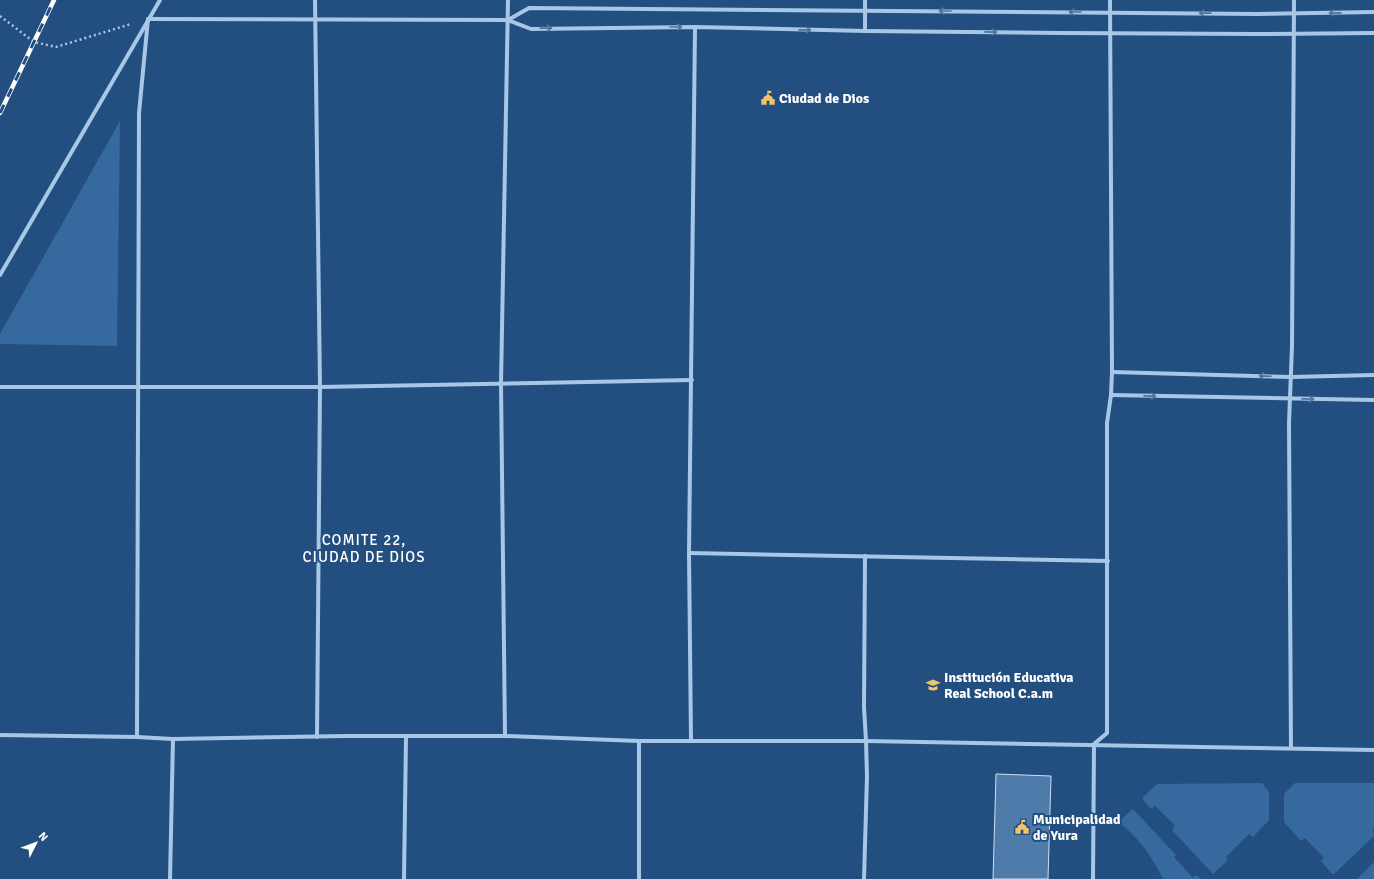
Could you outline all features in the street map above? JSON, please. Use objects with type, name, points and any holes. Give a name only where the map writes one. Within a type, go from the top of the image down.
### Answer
[{"type":"street","points":[[0,275],[160,0]]},
{"type":"street","points":[[315,0],[314,20],[320,387],[317,737]]},
{"type":"street","points":[[505,736],[501,384],[508,0]]},
{"type":"street","points":[[865,0],[865,31]]},
{"type":"street","points":[[1093,879],[1094,744],[1107,733],[1107,423],[1111,395],[1112,372],[1110,0]]},
{"type":"street","points":[[1291,748],[1289,431],[1291,377],[1294,0]]},
{"type":"street","points":[[508,20],[530,8],[1294,14],[1374,12]]},
{"type":"street","points":[[148,19],[508,20],[531,29],[695,27],[865,31],[1294,34],[1374,33]]},
{"type":"street","points":[[137,737],[139,113],[148,19]]},
{"type":"street","points":[[692,740],[689,553],[695,27]]},
{"type":"street","points":[[1112,372],[1291,377],[1374,375]]},
{"type":"street","points":[[0,388],[320,387],[692,380]]},
{"type":"street","points":[[1111,395],[1374,400]]},
{"type":"street","points":[[689,553],[1108,561]]},
{"type":"street","points":[[864,879],[867,776],[864,707],[865,556]]},
{"type":"street","points":[[0,735],[173,739],[505,736],[639,741],[866,741],[1374,750]]},
{"type":"street","points":[[404,879],[406,737]]},
{"type":"street","points":[[170,879],[173,739]]},
{"type":"street","points":[[638,879],[639,741]]},
{"type":"path","points":[[0,16],[34,42],[56,47],[148,19]]},
{"type":"shaded area","points":[[120,121],[117,346],[0,344],[0,334]]},
{"type":"shaded area","points":[[1262,783],[1269,792],[1269,820],[1253,837],[1249,834],[1226,857],[1228,860],[1213,874],[1172,830],[1175,825],[1155,806],[1151,809],[1142,798],[1157,784]]},
{"type":"shaded area","points":[[1295,783],[1374,783],[1374,836],[1333,875],[1321,861],[1324,858],[1305,838],[1301,841],[1284,822],[1284,794]]},
{"type":"shaded area","points":[[1133,809],[1176,855],[1174,857],[1193,878],[1196,875],[1201,879],[1163,879],[1138,840],[1118,822]]},
{"type":"shaded area","points":[[1374,862],[1374,879],[1357,879]]},
{"type":"building","name":"Municipalidad de Yura","points":[[996,774],[1051,776],[1048,879],[993,879]]},
{"type":"railway","points":[[0,113],[54,0]]},
{"type":"place","name":"Ciudad de Dios","points":[[768,98]]},
{"type":"place","name":"Institución Educativa Real School C.a.m","points":[[933,685]]},
{"type":"place","name":"Municipalidad de Yura","points":[[1022,827]]},
{"type":"district","name":"COMITE 22, CIUDAD DE DIOS","points":[[364,548]]}]
